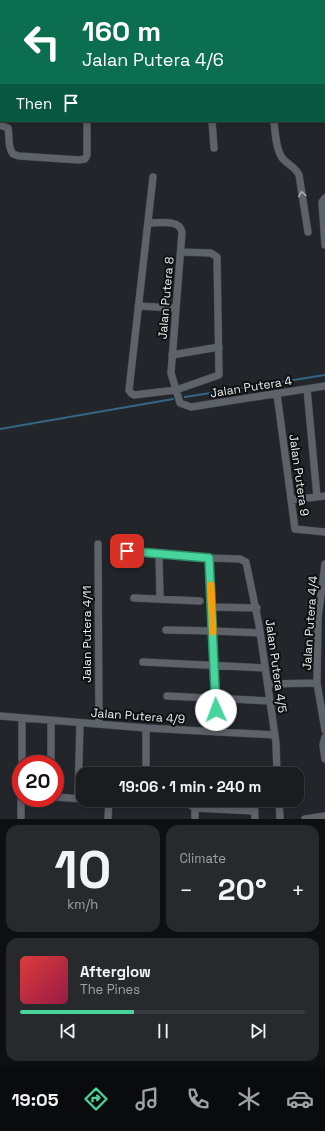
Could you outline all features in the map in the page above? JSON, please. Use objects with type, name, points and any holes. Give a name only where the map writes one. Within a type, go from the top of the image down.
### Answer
[{"type":"street","points":[[0,125],[8,128],[9,145],[13,154],[19,156],[79,160],[85,159],[87,155],[87,122]]},
{"type":"street","points":[[212,122],[214,148]]},
{"type":"street","points":[[274,122],[275,133],[281,157],[298,171],[300,175],[308,232]]},
{"type":"street","points":[[153,177],[129,390],[134,395],[176,390],[219,375],[217,260],[214,254],[211,253],[181,252]]},
{"type":"street","points":[[325,198],[322,202],[325,245]]},
{"type":"street","name":"Jalan Putera 8","points":[[148,223],[174,223],[182,228],[171,373],[180,404]]},
{"type":"street","points":[[138,306],[176,308]]},
{"type":"street","points":[[172,355],[219,347]]},
{"type":"street","name":"Jalan Putera 4","points":[[180,404],[191,407],[325,386]]},
{"type":"street","points":[[291,500],[321,496],[307,389]]},
{"type":"street","name":"Jalan Putera 9","points":[[277,394],[295,529],[325,532]]},
{"type":"street","name":"Jalan Putera 4/11","points":[[98,544],[98,724]]},
{"type":"street","points":[[127,551],[209,558],[216,732]]},
{"type":"street","points":[[159,554],[160,599]]},
{"type":"street","name":"Jalan Putera 4/5","points":[[209,558],[240,559],[246,562],[257,608],[268,684],[277,767]]},
{"type":"street","name":"Jalan Putera 4/4","points":[[325,564],[318,618],[321,639],[317,683],[325,730]]},
{"type":"street","points":[[134,598],[200,601]]},
{"type":"street","points":[[212,607],[257,608]]},
{"type":"street","points":[[166,630],[260,634]]},
{"type":"street","points":[[144,662],[265,668]]},
{"type":"street","points":[[268,684],[317,683]]},
{"type":"street","points":[[167,696],[270,701]]},
{"type":"street","name":"Jalan Putera 4/9","points":[[0,716],[146,728],[274,735]]},
{"type":"street","points":[[22,719],[22,755]]},
{"type":"street","points":[[51,721],[51,755]]},
{"type":"street","points":[[80,723],[81,767]]},
{"type":"street","points":[[146,728],[146,767]]},
{"type":"street","points":[[325,737],[323,745],[325,759]]},
{"type":"street","points":[[64,797],[76,798]]},
{"type":"street","points":[[21,807],[21,819]]},
{"type":"street","points":[[108,819],[109,807]]},
{"type":"street","points":[[255,807],[255,819]]},
{"type":"street","points":[[279,807],[280,819]]},
{"type":"street","points":[[195,819],[195,808],[255,811]]},
{"type":"street","points":[[305,819],[325,816]]},
{"type":"waterway","points":[[185,397],[325,375]]},
{"type":"waterway","points":[[0,429],[173,399]]},
{"type":"slow traffic","points":[[211,585],[213,632]]},
{"type":"route","points":[[127,551],[209,558],[216,710]]}]
